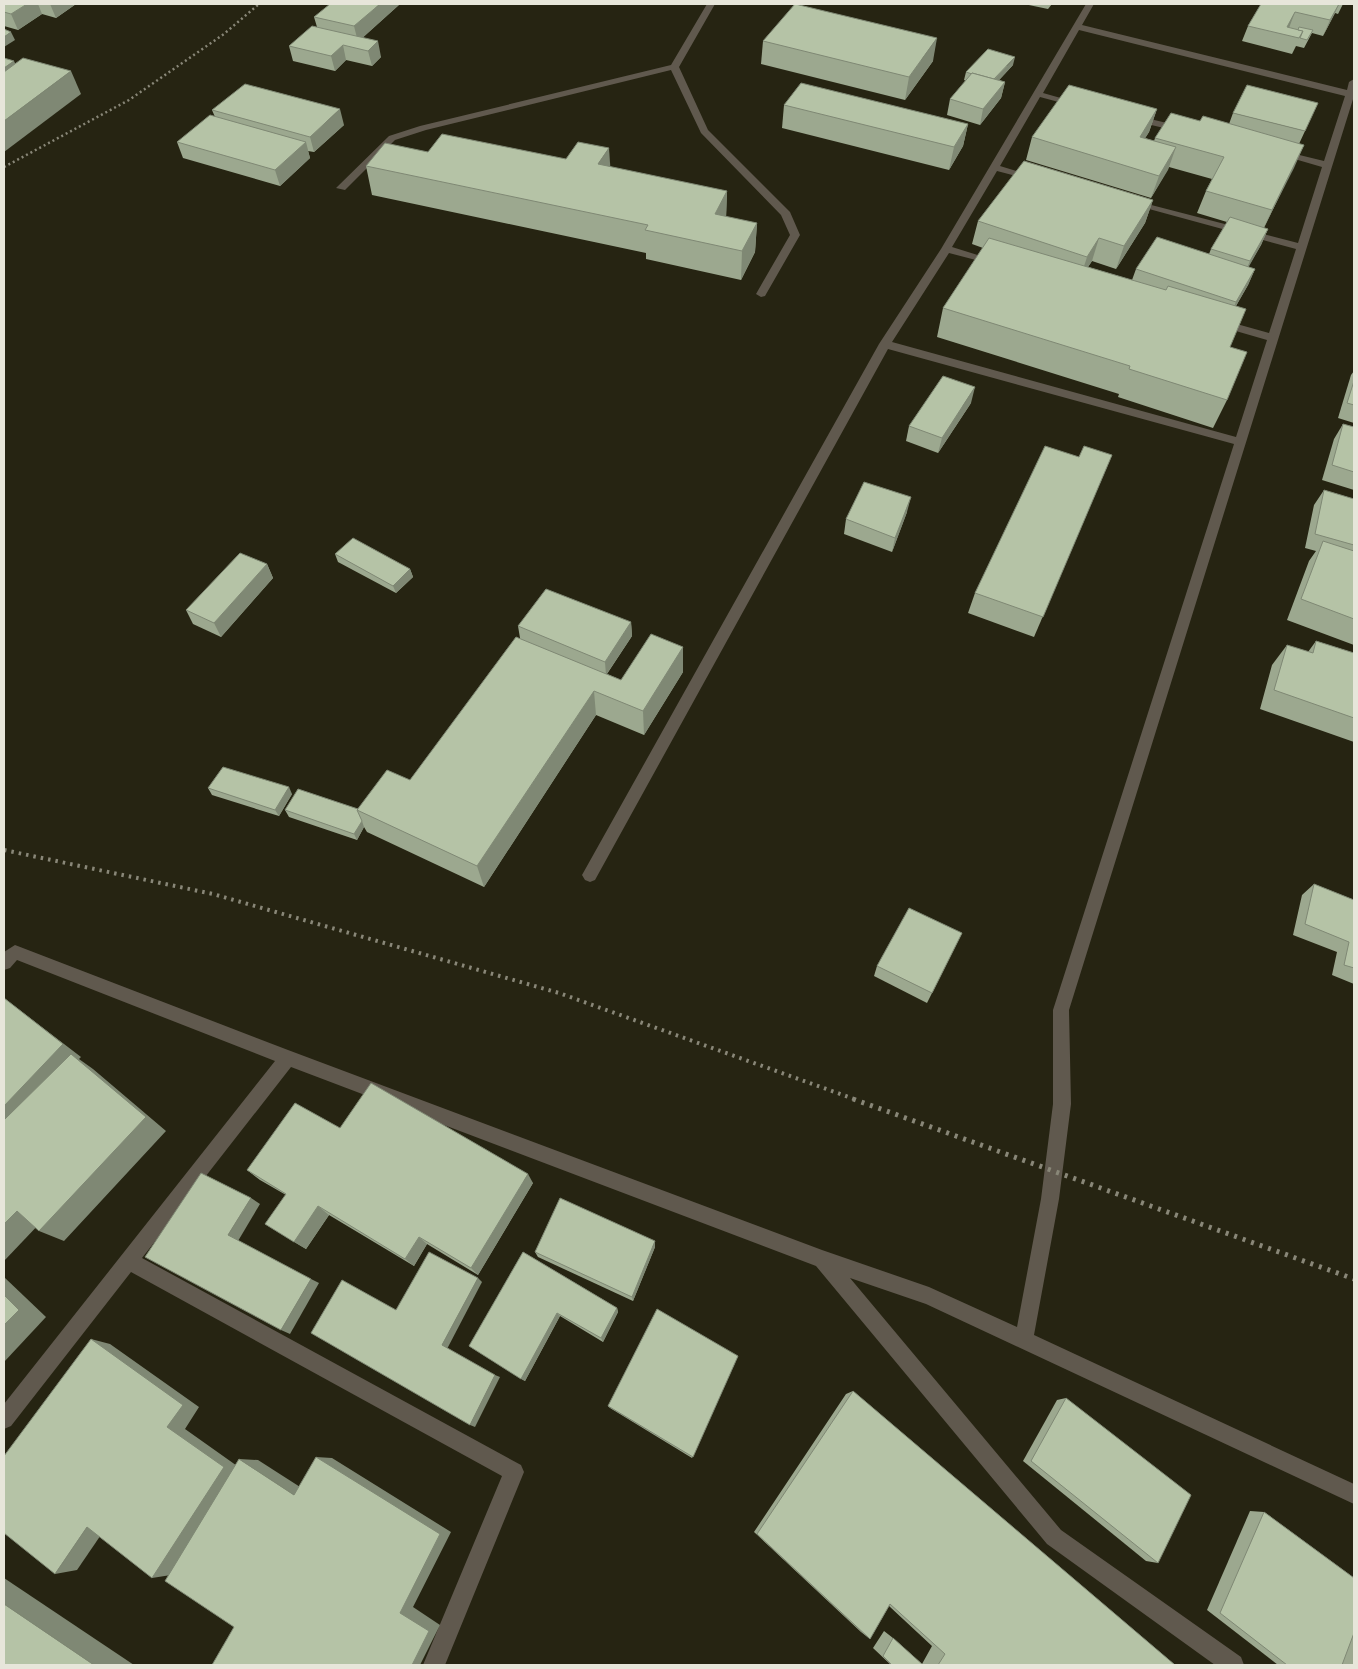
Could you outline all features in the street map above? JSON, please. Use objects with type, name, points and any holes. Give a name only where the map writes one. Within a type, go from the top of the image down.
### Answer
[{"type":"street","points":[[341,188],[392,138],[422,128],[674,67],[711,4]]},
{"type":"street","points":[[590,875],[885,344],[995,168],[1037,94],[1079,27],[1090,4]]},
{"type":"street","points":[[1024,1340],[1050,1199],[1062,1104],[1061,1010],[1352,88],[1079,27]]},
{"type":"street","points":[[674,67],[704,131],[786,214],[795,235],[761,294]]},
{"type":"street","points":[[1037,94],[1086,106]]},
{"type":"street","points":[[1124,116],[1192,132]]},
{"type":"street","points":[[1270,151],[1328,165]]},
{"type":"street","points":[[995,168],[1043,180]]},
{"type":"street","points":[[1120,200],[1302,247]]},
{"type":"street","points":[[946,249],[1004,265]]},
{"type":"street","points":[[1206,320],[1274,338]]},
{"type":"street","points":[[885,344],[1241,442]]},
{"type":"street","points":[[8,955],[822,1259],[929,1296],[1354,1494]]},
{"type":"street","points":[[4,1419],[288,1058]]},
{"type":"street","points":[[822,1259],[1054,1537],[1233,1665]]},
{"type":"street","points":[[129,1261],[514,1472],[434,1665]]},
{"type":"building","points":[[4,4],[27,4],[11,14],[4,12]]},
{"type":"building","points":[[330,4],[380,4],[354,26],[314,17]]},
{"type":"building","points":[[795,4],[937,38],[909,77],[763,41]]},
{"type":"building","points":[[1261,4],[1339,4],[1330,20],[1295,12],[1287,27],[1303,31],[1299,38],[1248,26]]},
{"type":"building","points":[[312,26],[378,41],[368,51],[343,45],[331,56],[289,46]]},
{"type":"building","points":[[1299,27],[1313,30],[1307,40],[1300,38],[1303,31],[1298,30]]},
{"type":"building","points":[[4,29],[11,32],[4,37]]},
{"type":"building","points":[[988,49],[1015,57],[994,79],[966,72]]},
{"type":"building","points":[[4,58],[14,61],[4,68]]},
{"type":"building","points":[[23,58],[71,71],[4,121],[4,72]]},
{"type":"building","points":[[972,73],[1005,82],[983,109],[950,99]]},
{"type":"building","points":[[801,83],[968,124],[954,147],[784,105]]},
{"type":"building","points":[[245,84],[340,109],[310,137],[212,110]]},
{"type":"building","points":[[1069,85],[1157,109],[1140,137],[1176,147],[1159,176],[1032,137]]},
{"type":"building","points":[[1247,85],[1318,103],[1305,131],[1233,113]]},
{"type":"building","points":[[1171,113],[1200,121],[1203,116],[1304,145],[1272,210],[1206,191],[1224,157],[1155,138]]},
{"type":"building","points":[[210,115],[306,142],[275,170],[177,142]]},
{"type":"building","points":[[442,134],[566,159],[578,142],[609,148],[598,164],[727,191],[715,214],[757,223],[742,251],[645,230],[648,225],[366,166],[385,143],[428,152]]},
{"type":"building","points":[[1024,161],[1153,200],[1124,246],[1099,238],[1087,257],[978,221]]},
{"type":"building","points":[[1230,217],[1268,229],[1250,261],[1211,249]]},
{"type":"building","points":[[1157,237],[1255,269],[1236,302],[1136,269]]},
{"type":"building","points":[[989,238],[1166,290],[1168,286],[1246,309],[1230,347],[1247,352],[1227,400],[1129,369],[1130,366],[943,308]]},
{"type":"building","points":[[943,376],[975,387],[942,438],[909,426]]},
{"type":"building","points":[[1354,381],[1354,405],[1347,403]]},
{"type":"building","points":[[1343,424],[1354,427],[1354,472],[1332,465]]},
{"type":"building","points":[[1045,446],[1079,457],[1084,446],[1112,455],[1043,617],[975,593]]},
{"type":"building","points":[[864,482],[911,497],[895,538],[846,519]]},
{"type":"building","points":[[1324,490],[1354,499],[1354,545],[1315,534]]},
{"type":"building","points":[[353,538],[410,569],[393,586],[335,554]]},
{"type":"building","points":[[1323,541],[1354,551],[1354,619],[1301,599]]},
{"type":"building","points":[[240,553],[267,564],[214,623],[186,610]]},
{"type":"building","points":[[546,589],[631,622],[605,662],[518,626]]},
{"type":"building","points":[[651,634],[683,647],[643,711],[594,691],[477,866],[357,810],[387,770],[410,780],[516,637],[621,680]]},
{"type":"building","points":[[1316,641],[1354,653],[1354,718],[1274,690],[1287,645],[1313,653]]},
{"type":"building","points":[[223,767],[289,787],[275,810],[208,788]]},
{"type":"building","points":[[298,789],[358,809],[362,821],[354,834],[285,810]]},
{"type":"building","points":[[1314,884],[1354,900],[1354,968],[1344,965],[1349,942],[1305,924]]},
{"type":"building","points":[[909,908],[962,933],[932,993],[877,966]]},
{"type":"building","points":[[4,998],[63,1044],[4,1106]]},
{"type":"building","points":[[71,1054],[146,1117],[39,1231],[17,1211],[4,1224],[4,1120]]},
{"type":"building","points":[[371,1083],[528,1174],[471,1268],[419,1237],[405,1259],[318,1206],[294,1242],[265,1224],[286,1194],[247,1170],[295,1103],[340,1128]]},
{"type":"building","points":[[201,1173],[251,1198],[228,1235],[311,1279],[281,1330],[145,1257]]},
{"type":"building","points":[[560,1198],[655,1241],[632,1297],[535,1252]]},
{"type":"building","points":[[429,1252],[478,1278],[442,1345],[495,1375],[470,1425],[311,1333],[342,1280],[396,1310]]},
{"type":"building","points":[[523,1252],[617,1308],[601,1338],[557,1313],[521,1379],[469,1346]]},
{"type":"building","points":[[4,1295],[19,1310],[4,1325]]},
{"type":"building","points":[[657,1309],[738,1356],[693,1457],[608,1406]]},
{"type":"building","points":[[91,1339],[183,1405],[167,1427],[224,1467],[152,1578],[87,1527],[55,1574],[4,1533],[4,1456]]},
{"type":"building","points":[[853,1391],[1175,1665],[938,1665],[945,1654],[890,1604],[870,1639],[757,1534]]},
{"type":"building","points":[[1066,1398],[1191,1495],[1158,1563],[1031,1461]]},
{"type":"building","points":[[316,1457],[440,1534],[400,1613],[429,1631],[412,1665],[212,1665],[234,1627],[165,1581],[239,1459],[294,1495]]},
{"type":"building","points":[[1264,1512],[1354,1578],[1354,1633],[1342,1665],[1287,1665],[1220,1613]]},
{"type":"building","points":[[4,1604],[94,1665],[4,1665]]},
{"type":"building","points":[[893,1638],[923,1665],[892,1665],[883,1656]]},
{"type":"railway","points":[[4,167],[129,100],[224,34],[259,4]]},
{"type":"railway","points":[[4,850],[213,894],[559,993],[857,1100]]},
{"type":"railway","points":[[853,1099],[1354,1279]]}]
